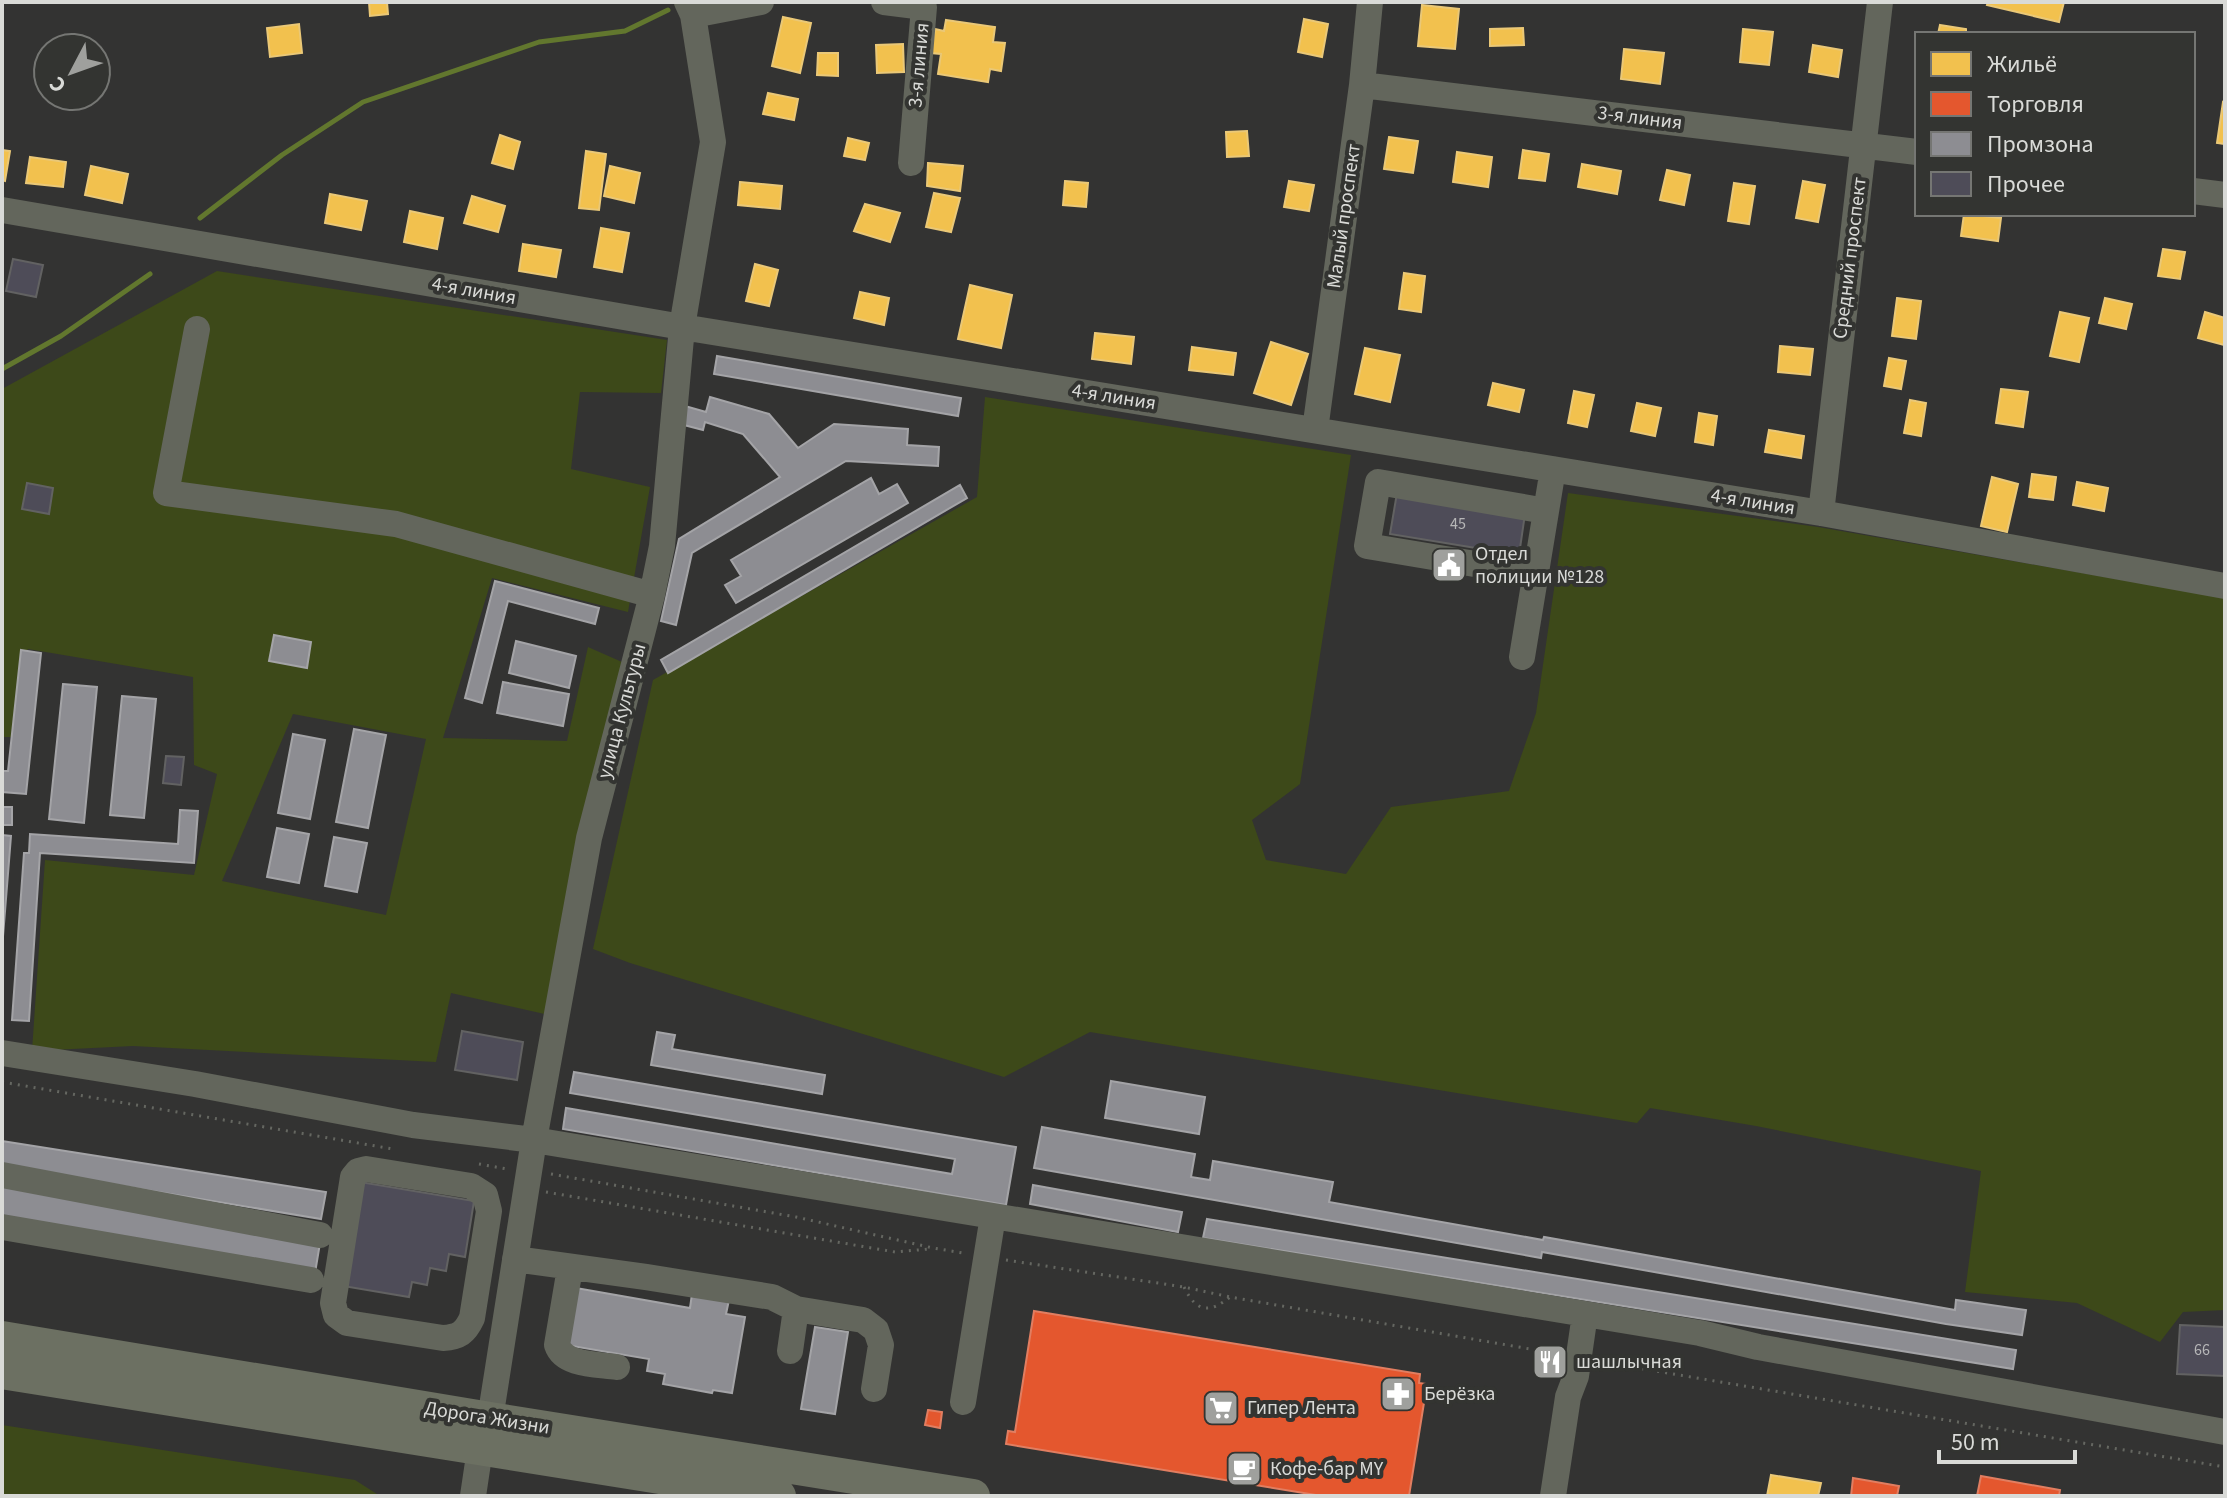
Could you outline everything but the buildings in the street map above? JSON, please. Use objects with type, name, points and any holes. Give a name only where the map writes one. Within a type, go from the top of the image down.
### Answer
[{"type":"main road","name":"Дорога Жизни","points":[[2,1338],[779,1496]]},
{"type":"main road","name":"Дорога Жизни","points":[[2,1372],[973,1496]]},
{"type":"street","points":[[690,8],[761,2]]},
{"type":"street","name":"3-я линия","points":[[884,2],[924,7],[911,163]]},
{"type":"street","name":"Малый проспект","points":[[1315,430],[1362,85],[1370,2]]},
{"type":"street","name":"Средний проспект","points":[[1821,513],[1880,2]]},
{"type":"street","name":"улица Культуры","points":[[473,1496],[510,1293],[524,1177],[534,1140],[589,838],[662,546],[682,327],[713,142],[690,8]]},
{"type":"street","name":"3-я линия","points":[[1362,85],[1915,152]]},
{"type":"street","points":[[2195,191],[2225,195]]},
{"type":"street","name":"4-я линия","points":[[2,210],[682,327],[1821,513],[2225,586]]},
{"type":"street","points":[[197,329],[166,493],[396,524],[652,595]]},
{"type":"street","points":[[1522,657],[1553,469]]},
{"type":"street","points":[[1535,574],[1367,546],[1371,520],[1378,482],[1546,511]]},
{"type":"street","points":[[2,1053],[195,1084],[413,1125],[534,1140],[1700,1333],[1758,1347],[2225,1432]]},
{"type":"street","points":[[366,1169],[471,1186],[485,1195],[489,1211],[477,1287],[472,1318],[466,1330],[456,1337],[443,1338],[347,1323],[336,1315],[333,1303],[353,1177],[358,1171],[366,1169]]},
{"type":"street","points":[[2,1175],[320,1235]]},
{"type":"street","points":[[963,1402],[993,1216]]},
{"type":"street","points":[[2,1227],[311,1280]]},
{"type":"street","points":[[515,1259],[772,1297],[796,1309],[863,1320],[876,1330],[881,1345],[874,1389]]},
{"type":"street","points":[[570,1268],[557,1345],[560,1353],[567,1359],[617,1367]]},
{"type":"street","points":[[477,1287],[510,1293]]},
{"type":"street","points":[[790,1351],[796,1309]]},
{"type":"street","points":[[1553,1496],[1585,1314]]},
{"type":"path","points":[[2,1082],[392,1149]]},
{"type":"path","points":[[470,1162],[524,1177],[895,1252],[933,1248],[796,1217],[548,1173],[524,1177]]},
{"type":"path","points":[[1184,1287],[1190,1301],[1203,1308],[1218,1307],[1230,1297]]},
{"type":"green space","points":[[217,271],[667,340],[661,393],[580,392],[571,469],[650,487],[628,612],[492,578],[443,738],[567,741],[588,647],[622,662],[549,1015],[451,993],[436,1062],[133,1046],[32,1051],[45,860],[194,875],[217,774],[194,765],[193,677],[28,649],[11,737],[2,737],[2,389]],"holes":[[[293,714],[426,739],[386,915],[222,881]]]},
{"type":"green space","points":[[985,397],[1351,455],[1300,784],[1252,820],[1266,860],[1346,874],[1391,807],[1509,791],[1536,713],[1568,493],[1818,527],[2225,598],[2225,1310],[2183,1312],[2160,1342],[2077,1303],[1965,1292],[1981,1171],[1650,1108],[1637,1123],[1090,1032],[1004,1077],[593,949],[653,680],[977,497]]},
{"type":"green space","points":[[2,1425],[355,1480],[380,1496],[2,1496]]},
{"type":"waterway","points":[[200,218],[282,155],[363,102],[539,42],[625,31],[668,10]]},
{"type":"waterway","points":[[2,369],[61,336],[150,274]]},
{"type":"place","name":"Отдел полиции №128","points":[[1449,565]]},
{"type":"place","name":"шашлычная","points":[[1550,1362]]},
{"type":"place","name":"Берёзка","points":[[1398,1394]]},
{"type":"place","name":"Гипер Лента","points":[[1221,1408]]},
{"type":"place","name":"Кофе-бар MY","points":[[1244,1469]]}]
